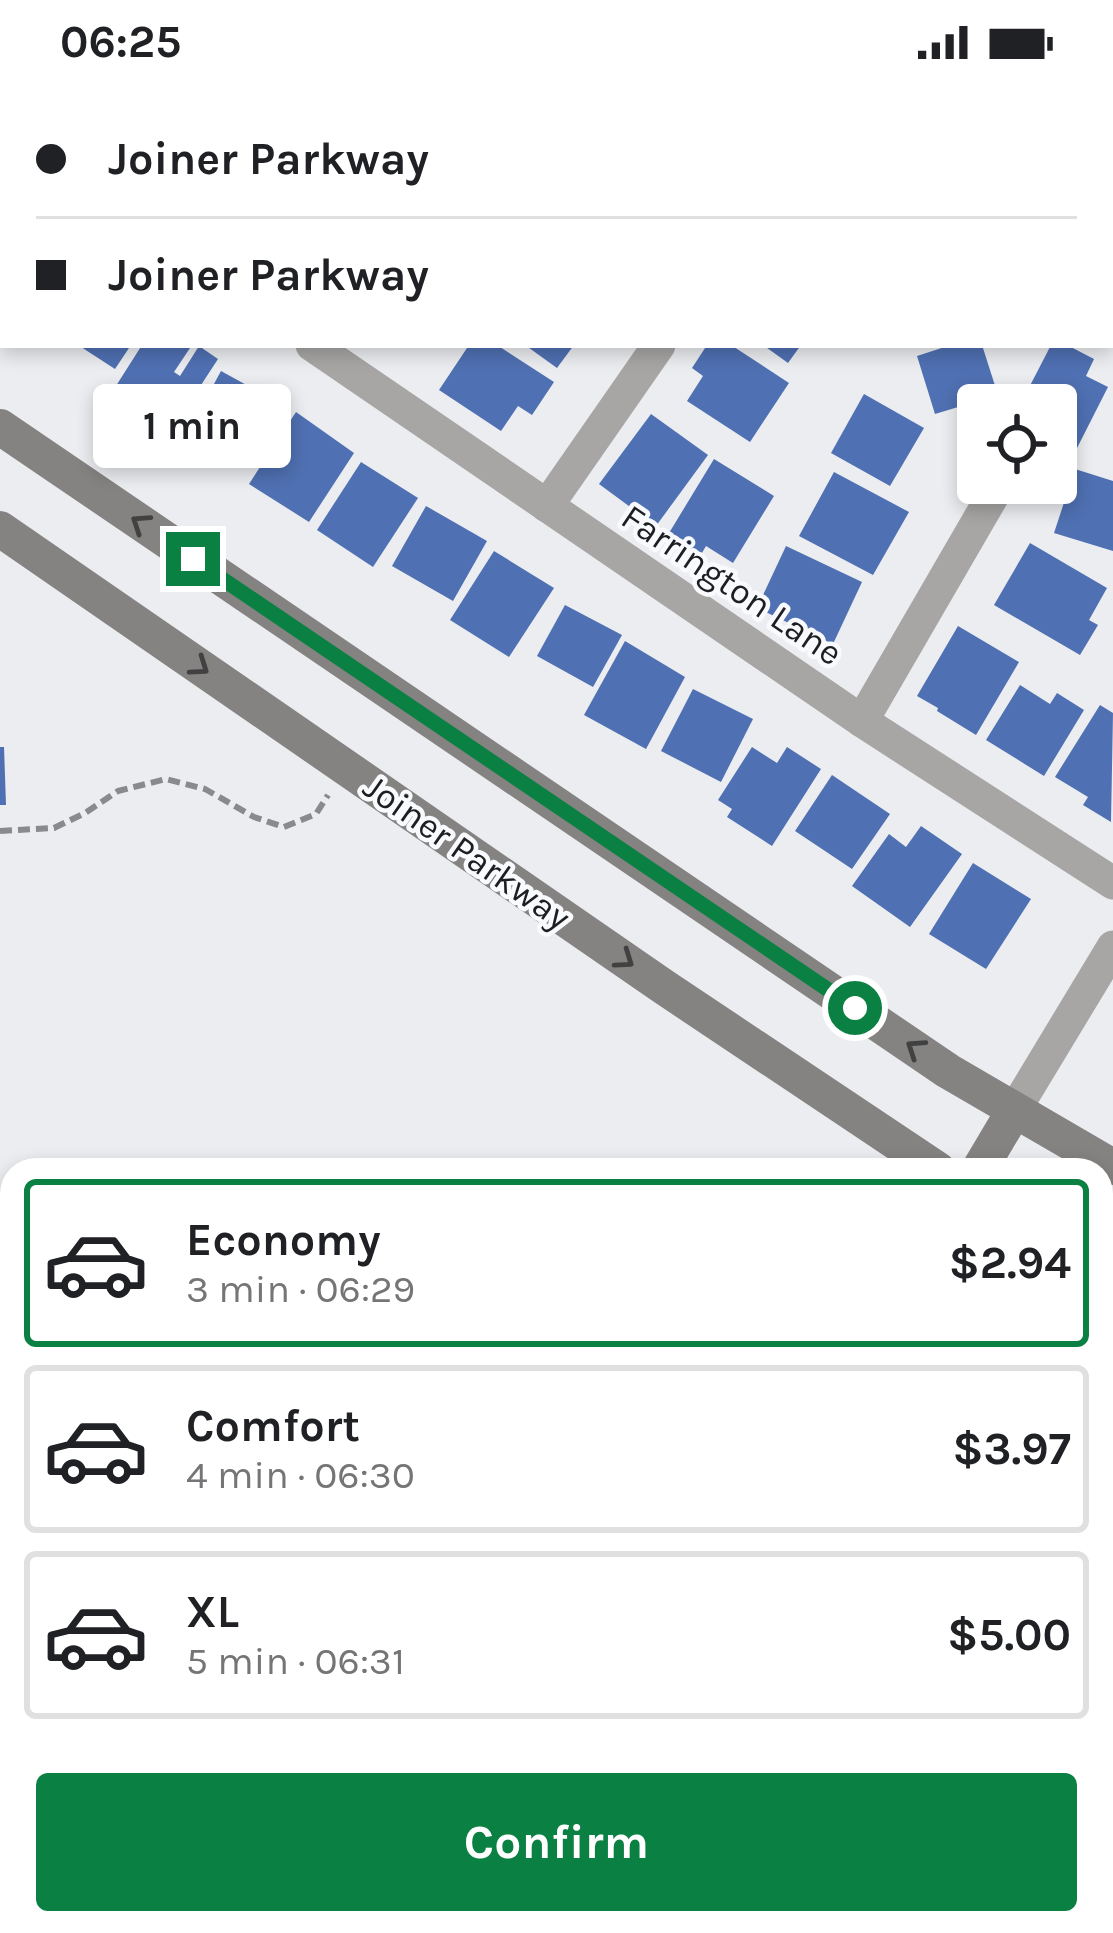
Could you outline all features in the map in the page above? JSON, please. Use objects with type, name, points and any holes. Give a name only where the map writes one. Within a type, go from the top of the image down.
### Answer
[{"type":"main road","points":[[0,427],[874,1022],[1097,1158]]},
{"type":"main road","name":"Joiner Parkway","points":[[0,529],[920,1158]]},
{"type":"main road","points":[[986,1158],[1014,1111]]},
{"type":"street","name":"Farrington Lane","points":[[316,348],[862,722],[1113,883]]},
{"type":"street","points":[[547,506],[657,348]]},
{"type":"street","points":[[862,722],[988,504]]},
{"type":"street","points":[[1014,1111],[1113,947]]},
{"type":"path","points":[[0,831],[54,827],[118,791],[166,779],[205,789],[254,817],[284,827],[316,814],[346,768]]},
{"type":"building","points":[[83,348],[129,348],[115,369]]},
{"type":"building","points":[[140,348],[190,348],[174,372],[180,376],[198,348],[218,359],[173,428],[114,389]]},
{"type":"building","points":[[467,348],[502,348],[554,382],[532,415],[518,406],[501,431],[439,390]]},
{"type":"building","points":[[529,348],[572,348],[557,368]]},
{"type":"building","points":[[705,348],[736,348],[789,383],[750,442],[687,401],[703,376],[692,368]]},
{"type":"building","points":[[767,348],[799,348],[788,363]]},
{"type":"building","points":[[942,348],[983,348],[994,384],[957,384],[957,407],[935,414],[917,356]]},
{"type":"building","points":[[1049,348],[1073,348],[1094,359],[1086,376],[1108,387],[1077,448],[1077,384],[1031,384]]},
{"type":"building","points":[[221,371],[281,404],[249,461],[190,428]]},
{"type":"building","points":[[864,394],[924,428],[890,486],[831,453]]},
{"type":"building","points":[[296,412],[354,453],[309,522],[249,484]]},
{"type":"building","points":[[651,414],[708,455],[656,526],[599,484]]},
{"type":"building","points":[[714,459],[774,496],[733,563],[706,546],[699,558],[666,538]]},
{"type":"building","points":[[361,462],[418,498],[373,567],[317,530]]},
{"type":"building","points":[[1077,470],[1113,481],[1113,551],[1054,533],[1064,504],[1077,504]]},
{"type":"building","points":[[834,472],[909,512],[873,575],[799,536]]},
{"type":"building","points":[[426,506],[487,541],[453,601],[392,566]]},
{"type":"building","points":[[1030,543],[1107,588],[1089,620],[1098,625],[1080,655],[994,605]]},
{"type":"building","points":[[786,546],[862,582],[833,644],[757,608]]},
{"type":"building","points":[[494,551],[554,588],[509,657],[450,620]]},
{"type":"building","points":[[565,605],[622,635],[593,687],[537,656]]},
{"type":"building","points":[[958,626],[1019,662],[976,735],[917,696]]},
{"type":"building","points":[[625,641],[685,677],[646,749],[584,715]]},
{"type":"building","points":[[1020,685],[1050,704],[1057,693],[1084,710],[1044,776],[986,740]]},
{"type":"building","points":[[693,689],[753,719],[721,782],[661,751]]},
{"type":"building","points":[[1100,705],[1113,713],[1111,822],[1083,805],[1088,797],[1055,777]]},
{"type":"building","points":[[0,747],[4,747],[6,805],[0,805]]},
{"type":"building","points":[[752,747],[777,763],[787,747],[821,769],[772,846],[727,817],[732,809],[718,800]]},
{"type":"building","points":[[832,775],[890,814],[852,869],[795,831]]},
{"type":"building","points":[[921,826],[962,854],[910,927],[852,886],[889,834],[906,847]]},
{"type":"building","points":[[973,863],[1031,899],[986,969],[929,934]]},
{"type":"route","points":[[193,559],[855,1008]]}]
